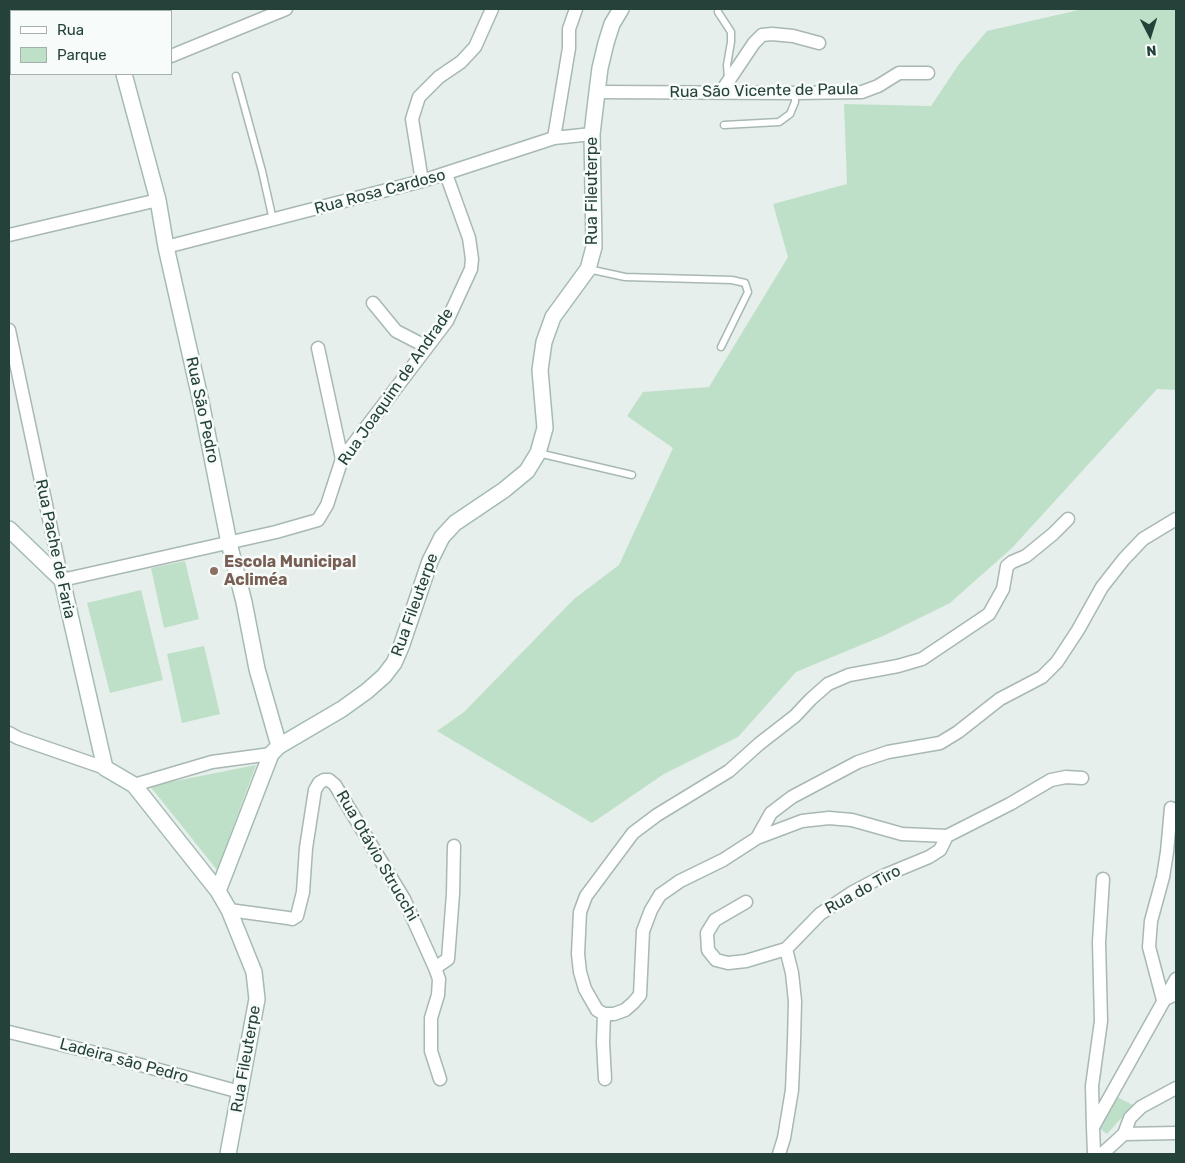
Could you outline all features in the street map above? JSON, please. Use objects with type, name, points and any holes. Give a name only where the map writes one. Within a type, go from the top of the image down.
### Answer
[{"type":"main road","name":"Rua Fileuterpe","points":[[275,750],[342,709],[384,676],[394,663],[401,647],[430,560],[442,538],[455,524],[504,490],[527,471],[538,453],[545,428],[540,370],[544,342],[553,317],[588,268],[594,247],[592,134],[600,68],[612,24],[621,9]]},
{"type":"main road","name":"Rua São Pedro","points":[[125,75],[158,200],[166,247],[275,750]]},
{"type":"main road","points":[[9,528],[62,580]]},
{"type":"main road","name":"Rua Pache de Faria","points":[[62,580],[105,768]]},
{"type":"main road","points":[[218,891],[275,750]]},
{"type":"main road","points":[[105,768],[134,785]]},
{"type":"main road","name":"Rua Fileuterpe","points":[[134,785],[218,891],[229,910],[254,972],[257,999],[228,1154]]},
{"type":"street","points":[[172,56],[286,9]]},
{"type":"street","points":[[422,181],[412,119],[419,97],[439,77],[461,62],[475,47],[492,9]]},
{"type":"street","points":[[554,138],[569,48],[569,29],[576,9]]},
{"type":"street","points":[[720,92],[754,43],[762,35],[793,36],[819,44]]},
{"type":"street","name":"Rua São Vicente de Paula","points":[[597,92],[862,92],[878,86],[899,73],[928,73]]},
{"type":"street","name":"Rua Rosa Cardoso","points":[[166,247],[422,181],[554,138],[592,134]]},
{"type":"street","name":"Rua Joaquim de Andrade","points":[[62,580],[229,543],[318,520],[327,505],[342,458],[447,321],[470,269],[472,259],[469,238],[446,174]]},
{"type":"street","points":[[9,235],[158,200]]},
{"type":"street","points":[[373,303],[396,331],[426,347]]},
{"type":"street","name":"Rua Pache de Faria","points":[[9,330],[62,580]]},
{"type":"street","points":[[318,348],[342,458]]},
{"type":"street","points":[[757,838],[771,813],[792,797],[858,762],[888,752],[940,743],[958,732],[1000,699],[1042,677],[1057,662],[1078,630],[1102,587],[1124,559],[1143,539],[1176,518]]},
{"type":"street","points":[[947,836],[902,834],[852,820],[829,818],[802,821],[757,838],[723,860],[680,881],[660,895],[650,910],[643,931],[640,995],[625,1010],[614,1014],[604,1014],[596,1010],[585,989],[580,972],[578,954],[580,912],[586,896],[633,833],[657,815],[729,771],[794,716],[828,684],[849,675],[898,666],[922,659],[967,630],[989,614],[998,600],[1007,566],[1026,556],[1068,519]]},
{"type":"street","points":[[9,733],[18,738],[105,768]]},
{"type":"street","points":[[134,785],[212,762],[275,750]]},
{"type":"street","name":"Rua do Tiro","points":[[746,902],[715,920],[707,933],[708,950],[716,960],[728,963],[746,961],[786,949],[820,914],[853,892],[883,876],[929,857],[940,850],[947,836],[1010,804],[1051,780],[1066,777],[1082,778]]},
{"type":"street","name":"Rua Otávio Strucchi","points":[[229,910],[288,918],[297,916],[302,892],[306,848],[315,790],[319,783],[329,780],[342,794],[404,900],[435,968],[439,979],[438,995],[432,1018],[431,1036],[432,1051],[440,1079]]},
{"type":"street","points":[[1163,1000],[1149,947],[1151,921],[1163,877],[1167,852],[1171,808]]},
{"type":"street","points":[[435,968],[448,959],[453,894],[454,846]]},
{"type":"street","points":[[1094,1154],[1092,1086],[1101,1022],[1098,942],[1103,879]]},
{"type":"street","points":[[779,1154],[784,1138],[792,1090],[794,1042],[795,1001],[792,973],[786,949]]},
{"type":"street","points":[[1093,1127],[1176,979]]},
{"type":"street","points":[[1163,1000],[1176,994]]},
{"type":"street","points":[[604,1014],[605,1078]]},
{"type":"street","name":"Ladeira são Pedro","points":[[9,1032],[104,1055],[240,1092]]},
{"type":"street","points":[[1102,1154],[1124,1134],[1130,1118],[1141,1107],[1176,1088]]},
{"type":"street","points":[[1124,1134],[1176,1133]]},
{"type":"lane","points":[[718,12],[730,32],[731,42],[727,65],[728,80]]},
{"type":"lane","points":[[236,76],[273,220]]},
{"type":"lane","points":[[724,125],[780,122],[790,114],[795,93]]},
{"type":"lane","points":[[588,268],[625,277],[732,280],[745,283],[748,292],[721,348]]},
{"type":"lane","points":[[538,453],[632,475]]},
{"type":"green space","points":[[1083,9],[1176,9],[1176,390],[1157,389],[1012,548],[950,603],[883,636],[796,672],[738,737],[664,774],[592,823],[437,731],[464,712],[574,599],[619,565],[673,448],[627,416],[643,392],[709,387],[788,257],[773,204],[847,184],[844,104],[931,106],[959,64],[987,31]]},
{"type":"green space","points":[[185,561],[199,619],[164,628],[151,568]]},
{"type":"green space","points":[[141,590],[163,680],[110,693],[87,603]]},
{"type":"green space","points":[[204,646],[220,714],[182,723],[167,654]]},
{"type":"green space","points":[[256,765],[217,870],[150,786]]},
{"type":"green space","points":[[1115,1096],[1133,1105],[1107,1134],[1095,1125]]},
{"type":"place","name":"Escola Municipal Acliméa","points":[[214,571]]}]
